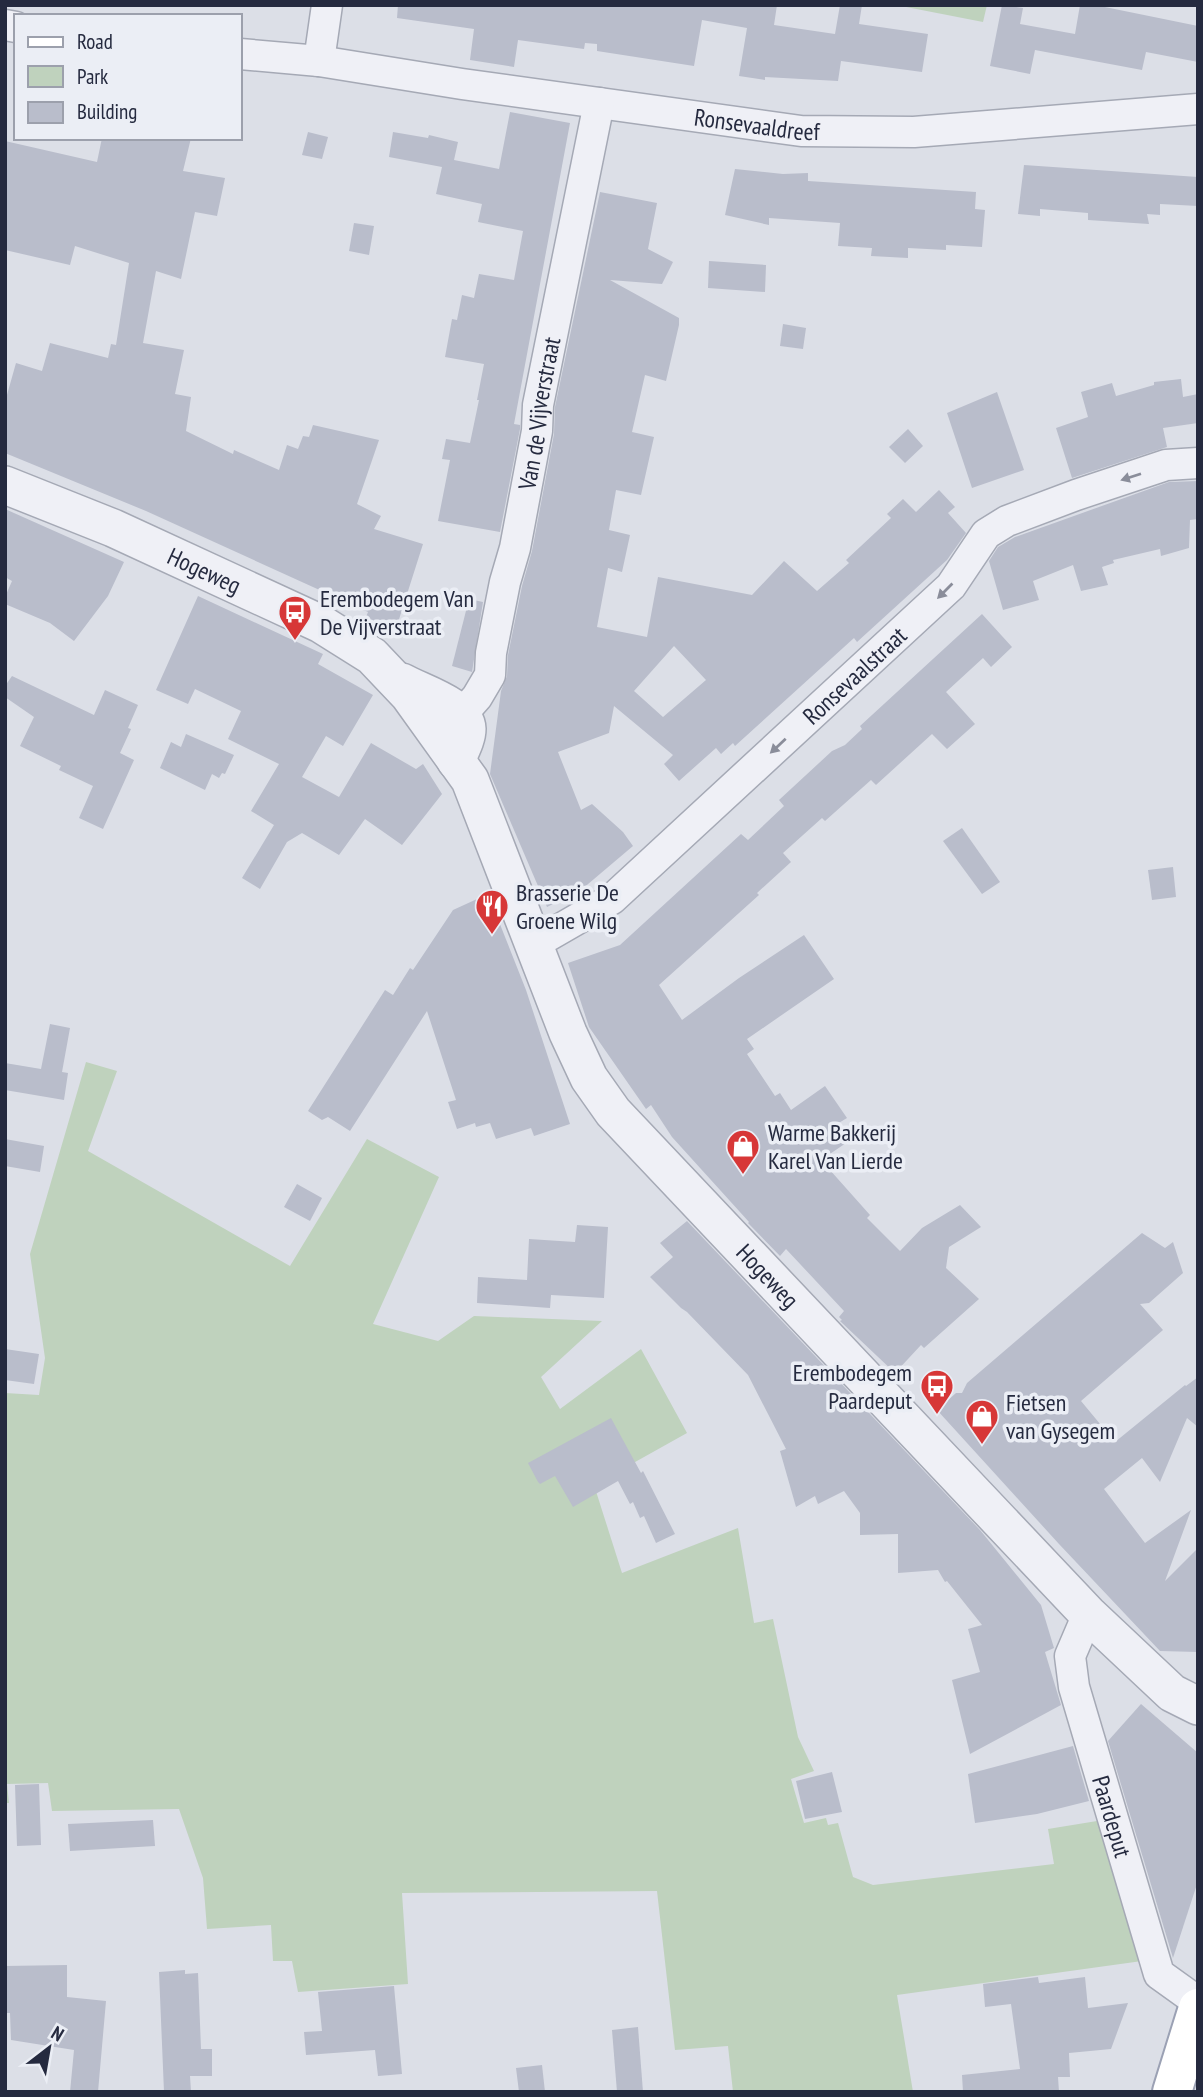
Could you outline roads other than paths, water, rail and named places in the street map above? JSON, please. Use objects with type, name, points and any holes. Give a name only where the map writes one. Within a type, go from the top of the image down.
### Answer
[{"type":"main road","points":[[1172,2092],[1198,2008]]},
{"type":"street","points":[[319,61],[327,5]]},
{"type":"street","name":"Ronsevaaldreef","points":[[242,54],[319,61],[801,131],[940,130],[1198,109]]},
{"type":"street","name":"Van de Vijverstraat","points":[[462,714],[477,698],[489,675],[491,653],[505,582],[515,548],[537,431],[538,405],[598,103]]},
{"type":"street","name":"Ronsevaalstraat","points":[[534,944],[612,899],[951,586],[986,534],[1007,521],[1076,495],[1166,465],[1198,463]]},
{"type":"street","name":"Hogeweg","points":[[5,485],[113,528],[321,624],[372,656],[410,695],[470,780],[568,1033],[589,1078],[613,1112],[1088,1614],[1172,1693],[1198,1706]]},
{"type":"street","name":"Hogeweg","points":[[392,677],[449,704],[462,714]]},
{"type":"street","points":[[456,761],[467,729],[462,714]]},
{"type":"street","name":"Paardeput","points":[[1088,1614],[1070,1656],[1074,1687],[1159,1974],[1198,2002]]},
{"type":"place","name":"Erembodegem Van De Vijverstraat","points":[[295,642]]},
{"type":"place","name":"Brasserie De Groene Wilg","points":[[492,936]]},
{"type":"place","name":"Warme Bakkerij Karel Van Lierde","points":[[743,1176]]},
{"type":"place","name":"Erembodegem Paardeput","points":[[937,1416]]},
{"type":"place","name":"Fietsen van Gysegem","points":[[982,1446]]}]
